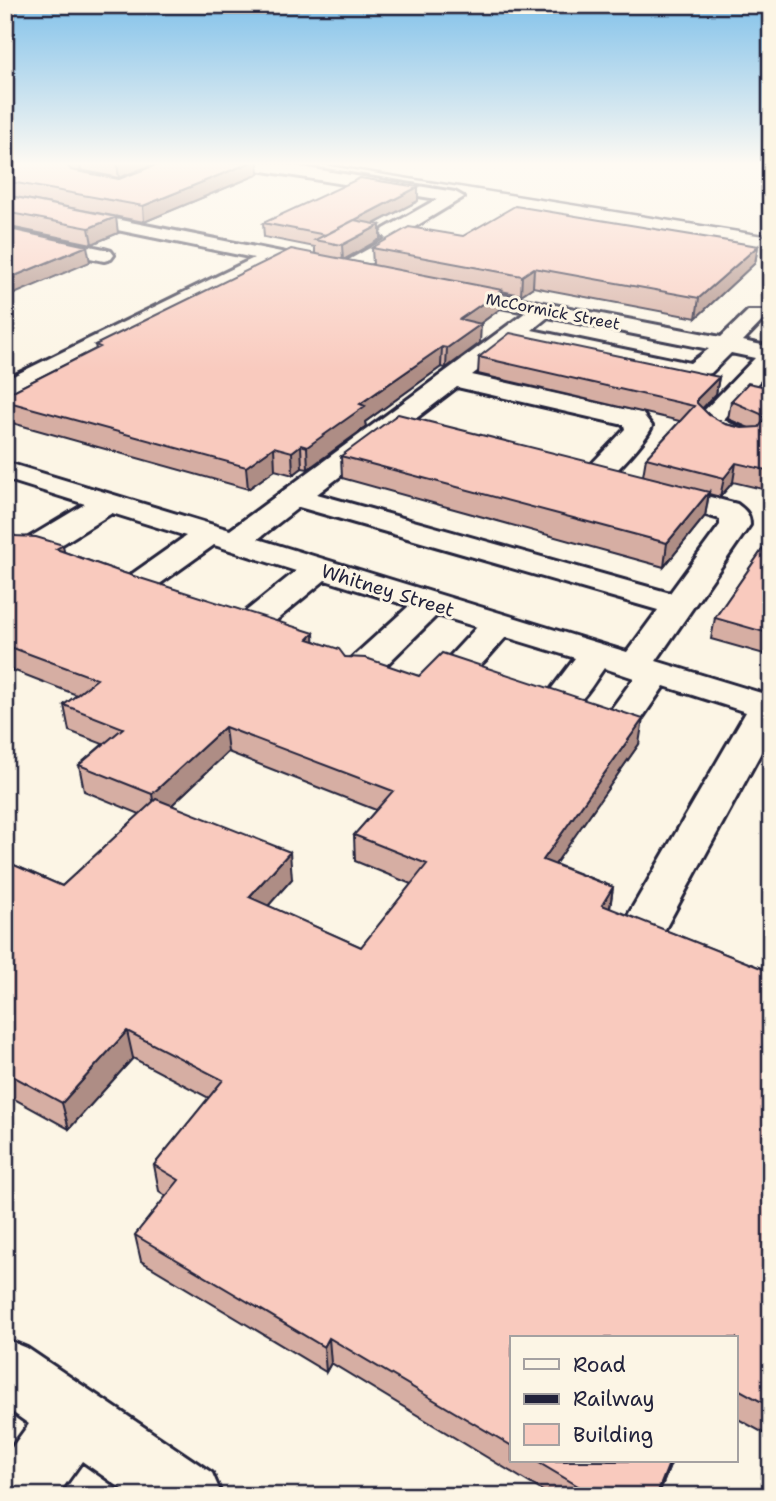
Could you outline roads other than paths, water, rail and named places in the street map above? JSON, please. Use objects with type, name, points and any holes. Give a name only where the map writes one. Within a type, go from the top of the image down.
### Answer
[{"type":"street","points":[[52,244],[83,232]]},
{"type":"street","points":[[150,232],[379,278]]},
{"type":"street","points":[[344,271],[399,240],[393,232]]},
{"type":"street","points":[[5,234],[104,255]]},
{"type":"street","points":[[5,390],[273,257]]},
{"type":"street","name":"McCormick Street","points":[[430,288],[771,355]]},
{"type":"street","points":[[136,586],[296,497],[409,426],[455,379],[545,309]]},
{"type":"street","points":[[516,333],[683,370],[702,368],[756,316]]},
{"type":"street","points":[[746,437],[719,429],[709,419],[771,355]]},
{"type":"street","points":[[455,379],[633,419],[639,426],[638,431],[605,477],[727,510],[735,517],[735,525],[678,605],[623,719]]},
{"type":"street","points":[[5,497],[20,475]]},
{"type":"street","name":"Whitney Street","points":[[20,475],[769,708]]},
{"type":"street","points":[[296,497],[678,605]]},
{"type":"street","points":[[31,550],[108,503]]},
{"type":"street","points":[[251,624],[318,569]]},
{"type":"street","points":[[359,671],[430,604]]},
{"type":"street","points":[[457,668],[498,625]]},
{"type":"street","points":[[561,700],[596,656]]},
{"type":"street","points":[[649,917],[769,708]]},
{"type":"street","points":[[5,1370],[189,1496]]},
{"type":"street","points":[[17,1496],[74,1417]]},
{"type":"railway","points":[[746,232],[771,236]]}]
